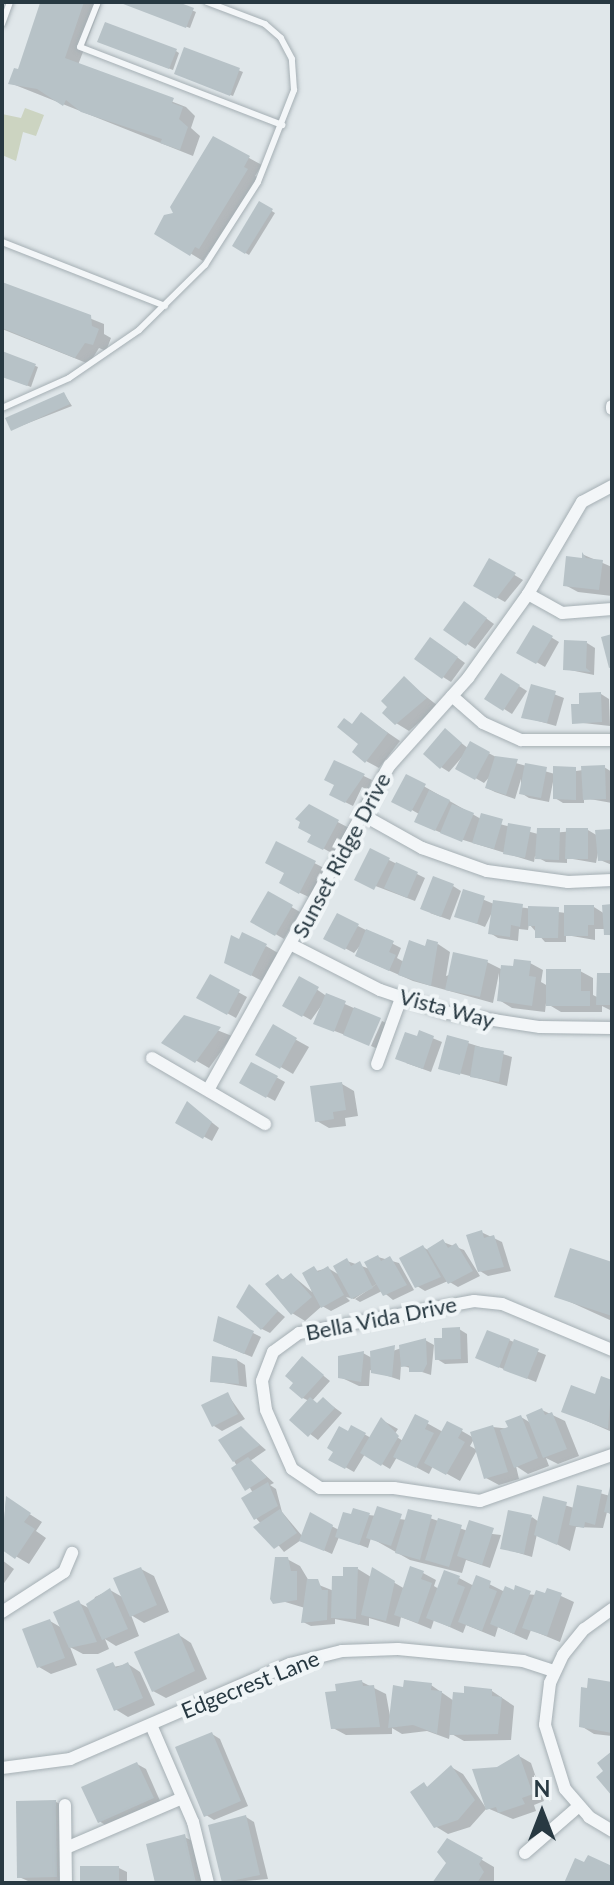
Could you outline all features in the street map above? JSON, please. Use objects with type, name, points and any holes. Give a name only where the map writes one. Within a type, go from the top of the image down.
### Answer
[{"type":"street","name":"Sunset Ridge Drive","points":[[208,1090],[292,945],[390,765],[452,696],[528,594],[578,507],[612,486]]},
{"type":"street","points":[[528,594],[562,613],[612,609]]},
{"type":"street","points":[[452,696],[483,723],[521,740],[612,740]]},
{"type":"street","points":[[363,815],[441,856],[487,871],[568,882],[612,880]]},
{"type":"street","name":"Vista Way","points":[[292,945],[401,998],[491,1022],[612,1028]]},
{"type":"street","points":[[377,1064],[401,998]]},
{"type":"street","points":[[152,1058],[265,1124]]},
{"type":"street","name":"Bella Vida Drive","points":[[612,1350],[502,1304],[465,1302],[299,1333],[273,1352],[262,1390],[292,1469],[303,1481],[320,1488],[394,1488],[480,1501],[612,1455]]},
{"type":"street","points":[[2,1612],[64,1572],[72,1553]]},
{"type":"street","points":[[612,1609],[584,1629],[554,1671],[546,1711],[547,1742],[557,1773],[578,1807],[612,1831]]},
{"type":"street","name":"Edgecrest Lane","points":[[2,1768],[56,1764],[290,1664],[342,1651],[378,1648],[508,1659],[554,1671]]},
{"type":"street","points":[[151,1725],[182,1798],[208,1883]]},
{"type":"street","points":[[66,1848],[182,1798]]},
{"type":"street","points":[[65,1805],[66,1883]]},
{"type":"street","points":[[525,1853],[578,1807]]},
{"type":"lane","points":[[2,24],[10,2]]},
{"type":"lane","points":[[98,2],[80,47],[282,125]]},
{"type":"lane","points":[[2,408],[89,366],[165,306],[205,265],[244,208],[282,125],[294,80],[286,46],[265,24],[207,2]]},
{"type":"lane","points":[[2,242],[165,306]]},
{"type":"green space","points":[[25,108],[44,115],[36,136],[23,132],[16,161],[2,155],[2,114],[21,118]]},
{"type":"building","points":[[84,2],[65,58],[174,98],[172,103],[183,107],[179,119],[188,127],[180,150],[160,143],[162,139],[81,112],[66,100],[63,106],[37,89],[8,84],[14,68],[18,69],[40,3]]},
{"type":"building","points":[[118,2],[178,2],[194,8],[186,28]]},
{"type":"building","points":[[105,22],[177,49],[169,69],[97,42]]},
{"type":"building","points":[[184,47],[240,68],[230,96],[174,74]]},
{"type":"building","points":[[213,136],[250,156],[244,167],[248,169],[199,249],[195,247],[190,256],[154,234],[164,215],[173,213],[170,207]]},
{"type":"building","points":[[259,201],[273,209],[245,254],[232,246]]},
{"type":"building","points":[[2,282],[91,315],[92,326],[99,329],[93,345],[85,343],[75,358],[2,328]]},
{"type":"building","points":[[2,351],[36,364],[27,386],[2,377]]},
{"type":"building","points":[[64,392],[70,404],[11,431],[5,418]]},
{"type":"building","points":[[582,552],[586,558],[603,560],[599,590],[563,586],[566,556],[582,558]]},
{"type":"building","points":[[489,558],[516,573],[496,599],[473,586]]},
{"type":"building","points":[[464,601],[487,618],[466,646],[443,630]]},
{"type":"building","points":[[533,625],[553,636],[536,664],[516,653]]},
{"type":"building","points":[[612,634],[612,667],[609,668],[601,637]]},
{"type":"building","points":[[430,637],[458,657],[442,679],[414,659]]},
{"type":"building","points":[[564,640],[587,641],[586,668],[591,672],[563,670]]},
{"type":"building","points":[[501,673],[520,685],[503,711],[484,699]]},
{"type":"building","points":[[404,676],[427,698],[395,725],[382,713],[387,707],[381,701]]},
{"type":"building","points":[[531,684],[556,691],[547,723],[521,718]]},
{"type":"building","points":[[601,692],[602,722],[572,724],[571,704],[579,704],[579,693]]},
{"type":"building","points":[[361,712],[388,733],[365,763],[352,752],[358,744],[337,727],[344,718],[352,724]]},
{"type":"building","points":[[445,728],[462,743],[440,769],[423,754]]},
{"type":"building","points":[[470,741],[490,752],[475,780],[455,769]]},
{"type":"building","points":[[495,756],[518,759],[506,795],[485,788]]},
{"type":"building","points":[[334,760],[365,774],[345,803],[329,795],[334,785],[324,780]]},
{"type":"building","points":[[525,763],[547,767],[541,798],[519,794]]},
{"type":"building","points":[[605,765],[606,799],[583,800],[581,766]]},
{"type":"building","points":[[553,766],[576,767],[576,800],[553,799]]},
{"type":"building","points":[[406,774],[426,784],[411,812],[391,802]]},
{"type":"building","points":[[429,790],[450,800],[435,831],[414,822]]},
{"type":"building","points":[[309,804],[339,820],[323,850],[307,842],[311,835],[298,828],[300,822],[295,819]]},
{"type":"building","points":[[452,804],[474,813],[462,842],[440,833]]},
{"type":"building","points":[[481,813],[503,819],[494,849],[472,843]]},
{"type":"building","points":[[508,823],[531,827],[525,858],[503,854]]},
{"type":"building","points":[[537,828],[560,828],[559,860],[535,859]]},
{"type":"building","points":[[566,828],[588,828],[588,859],[565,859]]},
{"type":"building","points":[[612,829],[612,860],[598,861],[595,830]]},
{"type":"building","points":[[276,841],[316,861],[299,894],[279,883],[284,873],[265,863]]},
{"type":"building","points":[[370,848],[390,858],[374,890],[354,880]]},
{"type":"building","points":[[396,862],[418,872],[407,898],[384,888]]},
{"type":"building","points":[[433,876],[454,884],[441,917],[420,909]]},
{"type":"building","points":[[463,889],[485,896],[477,924],[454,917]]},
{"type":"building","points":[[268,891],[293,905],[275,936],[250,922]]},
{"type":"building","points":[[493,900],[523,904],[520,927],[511,925],[510,937],[488,934]]},
{"type":"building","points":[[612,904],[612,935],[604,935],[602,905]]},
{"type":"building","points":[[564,905],[594,905],[594,925],[588,925],[588,936],[564,936]]},
{"type":"building","points":[[528,906],[559,907],[558,938],[535,938],[535,926],[528,926]]},
{"type":"building","points":[[337,913],[359,924],[345,950],[323,939]]},
{"type":"building","points":[[366,929],[394,941],[389,952],[396,955],[389,971],[355,956]]},
{"type":"building","points":[[242,932],[267,944],[251,976],[224,963],[231,935],[239,939]]},
{"type":"building","points":[[427,939],[438,942],[431,986],[398,975],[409,940],[425,946]]},
{"type":"building","points":[[453,952],[488,960],[480,997],[445,990]]},
{"type":"building","points":[[514,959],[531,961],[529,976],[536,977],[532,1006],[497,1001],[501,965],[513,966]]},
{"type":"building","points":[[546,969],[581,969],[581,991],[590,991],[590,1006],[546,1006]]},
{"type":"building","points":[[597,973],[612,973],[612,1005],[596,1005]]},
{"type":"building","points":[[210,974],[240,990],[227,1015],[196,998]]},
{"type":"building","points":[[299,976],[319,987],[302,1017],[282,1006]]},
{"type":"building","points":[[326,993],[346,1001],[334,1032],[313,1024]]},
{"type":"building","points":[[354,1007],[381,1018],[369,1046],[343,1035]]},
{"type":"building","points":[[184,1015],[221,1027],[195,1063],[161,1043]]},
{"type":"building","points":[[273,1024],[297,1038],[280,1069],[255,1055]]},
{"type":"building","points":[[419,1030],[434,1036],[423,1069],[395,1059],[405,1032],[417,1036]]},
{"type":"building","points":[[447,1035],[469,1041],[460,1075],[438,1069]]},
{"type":"building","points":[[475,1046],[504,1051],[499,1082],[470,1077]]},
{"type":"building","points":[[251,1062],[278,1076],[266,1098],[239,1083]]},
{"type":"building","points":[[342,1082],[346,1110],[333,1112],[334,1119],[315,1122],[310,1086]]},
{"type":"building","points":[[187,1101],[212,1122],[203,1139],[175,1123]]},
{"type":"building","points":[[482,1230],[484,1238],[494,1235],[504,1267],[478,1272],[466,1235]]},
{"type":"building","points":[[443,1239],[448,1248],[456,1243],[473,1271],[448,1284],[427,1249]]},
{"type":"building","points":[[423,1245],[441,1277],[415,1288],[399,1258]]},
{"type":"building","points":[[570,1248],[612,1262],[612,1316],[554,1297]]},
{"type":"building","points":[[378,1255],[381,1261],[390,1256],[407,1285],[383,1296],[364,1262]]},
{"type":"building","points":[[347,1258],[351,1266],[360,1261],[373,1288],[351,1299],[333,1266]]},
{"type":"building","points":[[314,1266],[318,1272],[328,1266],[344,1295],[321,1308],[302,1273]]},
{"type":"building","points":[[291,1273],[312,1297],[291,1315],[265,1284],[278,1274],[282,1280]]},
{"type":"building","points":[[249,1284],[278,1311],[261,1330],[236,1307]]},
{"type":"building","points":[[218,1316],[254,1331],[244,1354],[213,1341]]},
{"type":"building","points":[[460,1327],[461,1359],[435,1360],[434,1338],[442,1338],[442,1328]]},
{"type":"building","points":[[487,1330],[510,1339],[499,1368],[475,1358]]},
{"type":"building","points":[[426,1338],[427,1364],[423,1372],[409,1372],[409,1366],[401,1367],[399,1345]]},
{"type":"building","points":[[514,1339],[539,1349],[527,1379],[503,1370]]},
{"type":"building","points":[[395,1345],[392,1377],[371,1373],[370,1351]]},
{"type":"building","points":[[364,1351],[361,1382],[338,1378],[338,1356]]},
{"type":"building","points":[[212,1356],[237,1359],[239,1384],[210,1382]]},
{"type":"building","points":[[302,1356],[324,1375],[302,1399],[289,1388],[293,1383],[285,1376]]},
{"type":"building","points":[[601,1376],[612,1380],[608,1429],[561,1412],[571,1385],[595,1394]]},
{"type":"building","points":[[228,1392],[238,1414],[212,1427],[201,1405]]},
{"type":"building","points":[[310,1397],[317,1403],[323,1397],[335,1408],[308,1437],[289,1420]]},
{"type":"building","points":[[542,1408],[545,1415],[552,1412],[567,1449],[543,1458],[526,1415]]},
{"type":"building","points":[[415,1414],[429,1421],[425,1429],[434,1433],[416,1468],[393,1457]]},
{"type":"building","points":[[521,1415],[538,1458],[514,1468],[500,1430],[508,1427],[505,1421]]},
{"type":"building","points":[[381,1417],[399,1436],[381,1466],[360,1453]]},
{"type":"building","points":[[447,1421],[463,1429],[458,1438],[465,1442],[446,1475],[424,1463]]},
{"type":"building","points":[[351,1425],[366,1433],[345,1469],[328,1460],[333,1452],[327,1448],[339,1426],[348,1431]]},
{"type":"building","points":[[493,1425],[508,1472],[484,1479],[470,1432]]},
{"type":"building","points":[[241,1426],[260,1445],[233,1462],[218,1440]]},
{"type":"building","points":[[248,1457],[267,1477],[245,1491],[231,1468]]},
{"type":"building","points":[[268,1482],[278,1506],[254,1520],[241,1498]]},
{"type":"building","points":[[612,1483],[612,1514],[604,1512]]},
{"type":"building","points":[[577,1485],[602,1490],[595,1525],[585,1522],[584,1528],[569,1525]]},
{"type":"building","points":[[6,1496],[31,1513],[24,1522],[35,1529],[15,1559],[2,1550]]},
{"type":"building","points":[[543,1496],[567,1502],[557,1545],[534,1535]]},
{"type":"building","points":[[377,1506],[402,1514],[391,1546],[366,1538]]},
{"type":"building","points":[[353,1508],[370,1513],[359,1545],[335,1537],[343,1512],[351,1514]]},
{"type":"building","points":[[280,1509],[297,1533],[274,1549],[253,1527]]},
{"type":"building","points":[[408,1509],[432,1515],[420,1560],[395,1553]]},
{"type":"building","points":[[508,1510],[532,1515],[524,1554],[500,1549]]},
{"type":"building","points":[[310,1512],[333,1525],[324,1551],[299,1541]]},
{"type":"building","points":[[438,1518],[462,1525],[449,1567],[425,1560]]},
{"type":"building","points":[[469,1520],[494,1528],[482,1565],[457,1556]]},
{"type":"building","points":[[275,1557],[288,1557],[291,1571],[297,1571],[297,1600],[273,1604],[270,1599]]},
{"type":"building","points":[[410,1566],[424,1571],[421,1579],[432,1583],[418,1623],[394,1615]]},
{"type":"building","points":[[141,1567],[157,1605],[130,1617],[113,1578]]},
{"type":"building","points":[[343,1567],[358,1567],[356,1619],[331,1618],[332,1576],[343,1576]]},
{"type":"building","points":[[372,1567],[395,1581],[386,1621],[361,1615]]},
{"type":"building","points":[[444,1570],[460,1576],[457,1584],[465,1587],[450,1627],[426,1618]]},
{"type":"building","points":[[476,1575],[491,1581],[489,1588],[497,1591],[482,1631],[458,1622]]},
{"type":"building","points":[[307,1579],[318,1579],[322,1590],[328,1590],[327,1620],[301,1623]]},
{"type":"building","points":[[515,1585],[531,1591],[514,1634],[490,1624],[505,1586],[514,1590]]},
{"type":"building","points":[[110,1588],[128,1629],[102,1640],[86,1604]]},
{"type":"building","points":[[547,1588],[562,1593],[547,1636],[522,1628],[536,1590],[545,1593]]},
{"type":"building","points":[[79,1600],[97,1642],[69,1648],[53,1612]]},
{"type":"building","points":[[50,1619],[65,1658],[37,1668],[22,1629]]},
{"type":"building","points":[[179,1633],[195,1671],[152,1692],[134,1652]]},
{"type":"building","points":[[113,1662],[116,1668],[128,1662],[143,1698],[114,1711],[96,1669]]},
{"type":"building","points":[[588,1678],[612,1682],[612,1733],[579,1727],[581,1687],[587,1688]]},
{"type":"building","points":[[362,1680],[363,1686],[374,1685],[380,1727],[331,1729],[325,1692],[336,1691],[335,1684]]},
{"type":"building","points":[[404,1680],[432,1683],[431,1690],[442,1691],[437,1734],[413,1725],[388,1728],[393,1685],[403,1687]]},
{"type":"building","points":[[464,1686],[492,1689],[492,1696],[502,1697],[498,1734],[449,1735],[453,1692],[464,1693]]},
{"type":"building","points":[[212,1732],[241,1801],[204,1817],[175,1747]]},
{"type":"building","points":[[612,1751],[612,1796],[596,1777],[603,1771],[597,1763]]},
{"type":"building","points":[[519,1754],[533,1794],[522,1798],[525,1804],[498,1813],[496,1807],[486,1810],[472,1769],[497,1767]]},
{"type":"building","points":[[137,1762],[154,1798],[98,1823],[81,1787]]},
{"type":"building","points":[[451,1765],[475,1800],[458,1820],[434,1828],[410,1792],[424,1782],[427,1787]]},
{"type":"building","points":[[56,1800],[57,1877],[17,1878],[16,1801]]},
{"type":"building","points":[[246,1815],[260,1875],[222,1883],[208,1825]]},
{"type":"building","points":[[185,1834],[196,1883],[155,1883],[146,1844]]},
{"type":"building","points":[[447,1838],[483,1858],[479,1864],[484,1872],[477,1883],[432,1883],[446,1863],[437,1852]]},
{"type":"building","points":[[588,1855],[612,1866],[612,1883],[564,1883],[575,1858],[584,1862]]},
{"type":"building","points":[[80,1866],[119,1866],[119,1883],[80,1883]]}]
